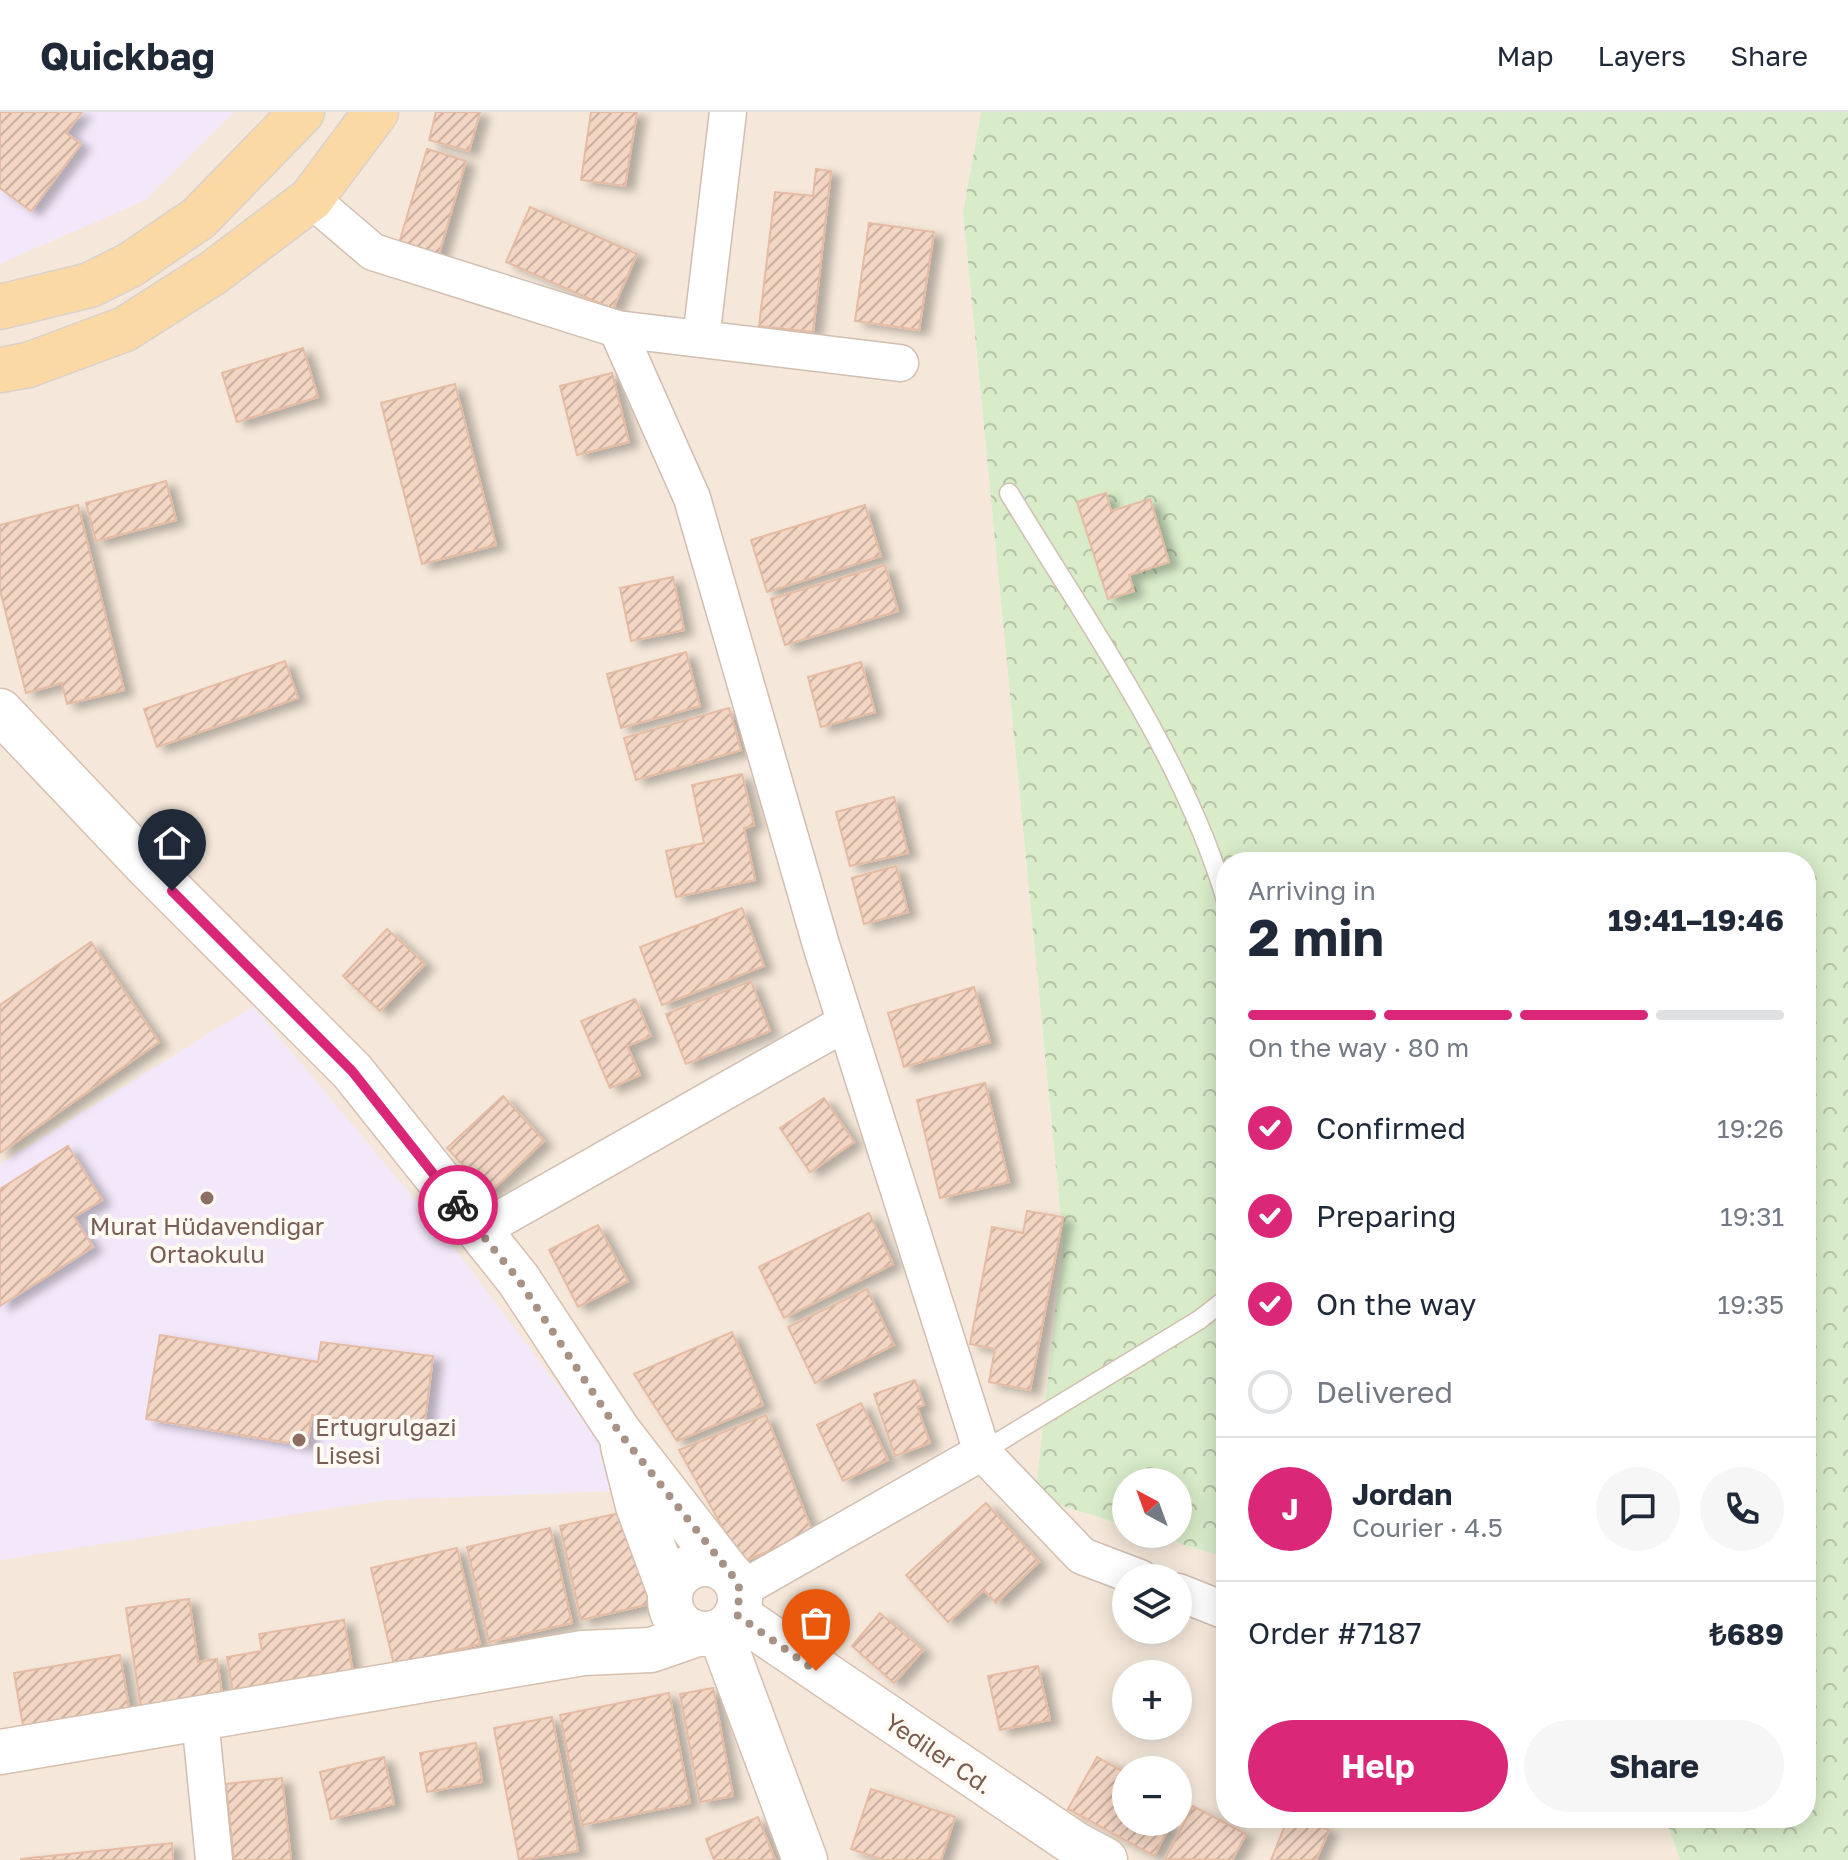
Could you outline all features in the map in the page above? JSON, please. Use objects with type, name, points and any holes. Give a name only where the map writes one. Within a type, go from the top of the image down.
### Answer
[{"type":"main road","points":[[0,328],[130,265],[199,218],[302,112]]},
{"type":"main road","points":[[9,371],[125,329],[213,273],[311,199],[376,112]]},
{"type":"main road","points":[[0,307],[90,285]]},
{"type":"street","points":[[701,339],[728,112]]},
{"type":"street","points":[[311,199],[373,252],[617,329],[900,363]]},
{"type":"street","points":[[617,329],[692,498],[845,1023],[982,1452],[1082,1556],[1112,1567]]},
{"type":"street","points":[[0,711],[150,869],[352,1071],[518,1279],[619,1432],[709,1605],[805,1860]]},
{"type":"street","points":[[479,1231],[845,1023]]},
{"type":"street","points":[[619,1432],[638,1506],[709,1605]]},
{"type":"street","points":[[0,1752],[583,1653],[709,1605],[982,1452]]},
{"type":"street","points":[[1192,1598],[1216,1607]]},
{"type":"street","name":"Yediler Cd.","points":[[709,1605],[816,1671],[1075,1844],[1105,1860]]},
{"type":"street","points":[[200,1718],[214,1860]]},
{"type":"lane","points":[[1009,493],[1173,766],[1200,823],[1216,870]]},
{"type":"lane","points":[[982,1452],[1216,1307]]},
{"type":"shaded area","points":[[0,112],[981,112],[963,212],[1063,1241],[1035,1497],[1112,1522],[1112,1548],[1192,1547],[1216,1555],[1216,1828],[1669,1828],[1680,1860],[0,1860]]},
{"type":"shaded area","points":[[0,112],[234,112],[145,200],[0,264]]},
{"type":"shaded area","points":[[253,1006],[443,1233],[636,1490],[387,1500],[0,1560],[0,1164]]},
{"type":"green space","points":[[981,112],[1848,112],[1848,1860],[1680,1860],[1669,1828],[1816,1828],[1816,852],[1216,852],[1216,1555],[1192,1547],[1192,1468],[1112,1468],[1112,1522],[1035,1497],[1063,1241],[963,212]]},
{"type":"building","points":[[0,112],[82,112],[66,133],[81,144],[31,211],[0,188]]},
{"type":"building","points":[[436,112],[480,112],[469,151],[429,140]]},
{"type":"building","points":[[591,112],[637,112],[625,186],[581,180]]},
{"type":"building","points":[[427,149],[466,161],[437,261],[397,250]]},
{"type":"building","points":[[816,169],[831,171],[813,332],[759,326],[775,192],[813,196]]},
{"type":"building","points":[[530,207],[637,254],[613,309],[506,262]]},
{"type":"building","points":[[869,223],[934,232],[919,330],[855,321]]},
{"type":"building","points":[[303,348],[318,397],[237,422],[222,373]]},
{"type":"building","points":[[612,373],[629,442],[577,455],[560,386]]},
{"type":"building","points":[[455,384],[496,545],[422,564],[381,403]]},
{"type":"building","points":[[166,481],[176,520],[96,541],[86,503]]},
{"type":"building","points":[[1106,493],[1111,511],[1150,499],[1169,562],[1129,575],[1134,591],[1108,599],[1077,502]]},
{"type":"building","points":[[78,505],[124,690],[67,704],[62,683],[26,693],[0,590],[0,525]]},
{"type":"building","points":[[865,505],[881,556],[767,592],[751,540]]},
{"type":"building","points":[[885,565],[898,611],[785,645],[771,599]]},
{"type":"building","points":[[673,577],[684,630],[631,641],[620,588]]},
{"type":"building","points":[[686,652],[700,706],[621,728],[607,674]]},
{"type":"building","points":[[285,661],[298,698],[157,747],[144,709]]},
{"type":"building","points":[[861,662],[875,712],[821,727],[808,677]]},
{"type":"building","points":[[729,708],[741,750],[636,780],[624,738]]},
{"type":"building","points":[[742,774],[754,825],[744,828],[755,880],[676,897],[666,851],[704,843],[692,785]]},
{"type":"building","points":[[894,797],[908,853],[850,866],[836,812]]},
{"type":"building","points":[[896,866],[908,912],[864,924],[852,878]]},
{"type":"building","points":[[742,908],[764,966],[662,1005],[640,947]]},
{"type":"building","points":[[387,929],[425,964],[380,1011],[343,976]]},
{"type":"building","points":[[91,942],[159,1042],[0,1153],[0,1005]]},
{"type":"building","points":[[751,981],[770,1031],[686,1064],[666,1014]]},
{"type":"building","points":[[974,987],[990,1042],[904,1067],[888,1013]]},
{"type":"building","points":[[635,999],[651,1036],[627,1046],[640,1075],[610,1088],[581,1021]]},
{"type":"building","points":[[985,1083],[1009,1182],[940,1198],[917,1100]]},
{"type":"building","points":[[503,1096],[544,1141],[489,1193],[447,1148]]},
{"type":"building","points":[[824,1098],[854,1142],[810,1172],[780,1128]]},
{"type":"building","points":[[68,1146],[102,1200],[74,1217],[93,1247],[0,1306],[0,1189]]},
{"type":"building","points":[[1027,1211],[1063,1217],[1030,1390],[989,1382],[995,1349],[970,1344],[992,1227],[1023,1233]]},
{"type":"building","points":[[869,1213],[893,1264],[784,1318],[759,1267]]},
{"type":"building","points":[[598,1225],[628,1281],[578,1307],[549,1250]]},
{"type":"building","points":[[867,1289],[894,1345],[815,1383],[788,1327]]},
{"type":"building","points":[[732,1332],[763,1405],[677,1441],[634,1374]]},
{"type":"building","points":[[160,1335],[318,1362],[321,1342],[433,1356],[424,1429],[312,1415],[307,1446],[146,1419]]},
{"type":"building","points":[[915,1380],[924,1405],[917,1407],[930,1443],[895,1456],[874,1394]]},
{"type":"building","points":[[861,1403],[888,1460],[843,1481],[817,1425]]},
{"type":"building","points":[[766,1415],[813,1533],[742,1562],[679,1450]]},
{"type":"building","points":[[986,1503],[1039,1562],[996,1603],[984,1590],[948,1622],[906,1575]]},
{"type":"building","points":[[629,1511],[650,1604],[581,1620],[560,1526]]},
{"type":"building","points":[[550,1528],[572,1623],[489,1642],[467,1547]]},
{"type":"building","points":[[457,1548],[480,1644],[394,1665],[371,1568]]},
{"type":"building","points":[[189,1599],[198,1662],[217,1659],[222,1695],[141,1708],[126,1608]]},
{"type":"building","points":[[880,1613],[923,1650],[894,1683],[852,1646]]},
{"type":"building","points":[[344,1620],[353,1673],[233,1693],[227,1657],[262,1651],[259,1634]]},
{"type":"building","points":[[120,1655],[129,1708],[23,1726],[14,1673]]},
{"type":"building","points":[[1038,1666],[1050,1720],[1000,1730],[988,1676]]},
{"type":"building","points":[[713,1688],[733,1796],[700,1802],[680,1694]]},
{"type":"building","points":[[669,1693],[690,1803],[582,1825],[560,1715]]},
{"type":"building","points":[[552,1717],[578,1851],[519,1860],[494,1728]]},
{"type":"building","points":[[476,1743],[482,1782],[427,1792],[420,1753]]},
{"type":"building","points":[[384,1757],[394,1804],[331,1819],[320,1772]]},
{"type":"building","points":[[1097,1757],[1112,1765],[1112,1833],[1068,1809]]},
{"type":"building","points":[[282,1778],[291,1860],[234,1860],[226,1784]]},
{"type":"building","points":[[871,1789],[955,1817],[941,1860],[884,1860],[851,1849]]},
{"type":"building","points":[[1193,1806],[1216,1818],[1216,1828],[1235,1828],[1246,1834],[1232,1860],[1165,1859],[1177,1836],[1192,1836]]},
{"type":"building","points":[[758,1817],[775,1860],[714,1860],[706,1839]]},
{"type":"building","points":[[1284,1828],[1329,1830],[1316,1860],[1271,1860]]},
{"type":"building","points":[[1117,1836],[1165,1836],[1154,1856]]},
{"type":"building","points":[[172,1843],[173,1860],[21,1860],[21,1859]]},
{"type":"way so far","points":[[458,1205],[518,1279],[619,1432],[735,1579],[741,1603],[737,1615],[816,1671]]},
{"type":"place","name":"Murat Hüdavendigar Ortaokulu","points":[[207,1198]]},
{"type":"place","name":"Ertuğrulgazi Lisesi","points":[[299,1440]]},
{"type":"route","points":[[172,891],[352,1071],[458,1205]]}]
